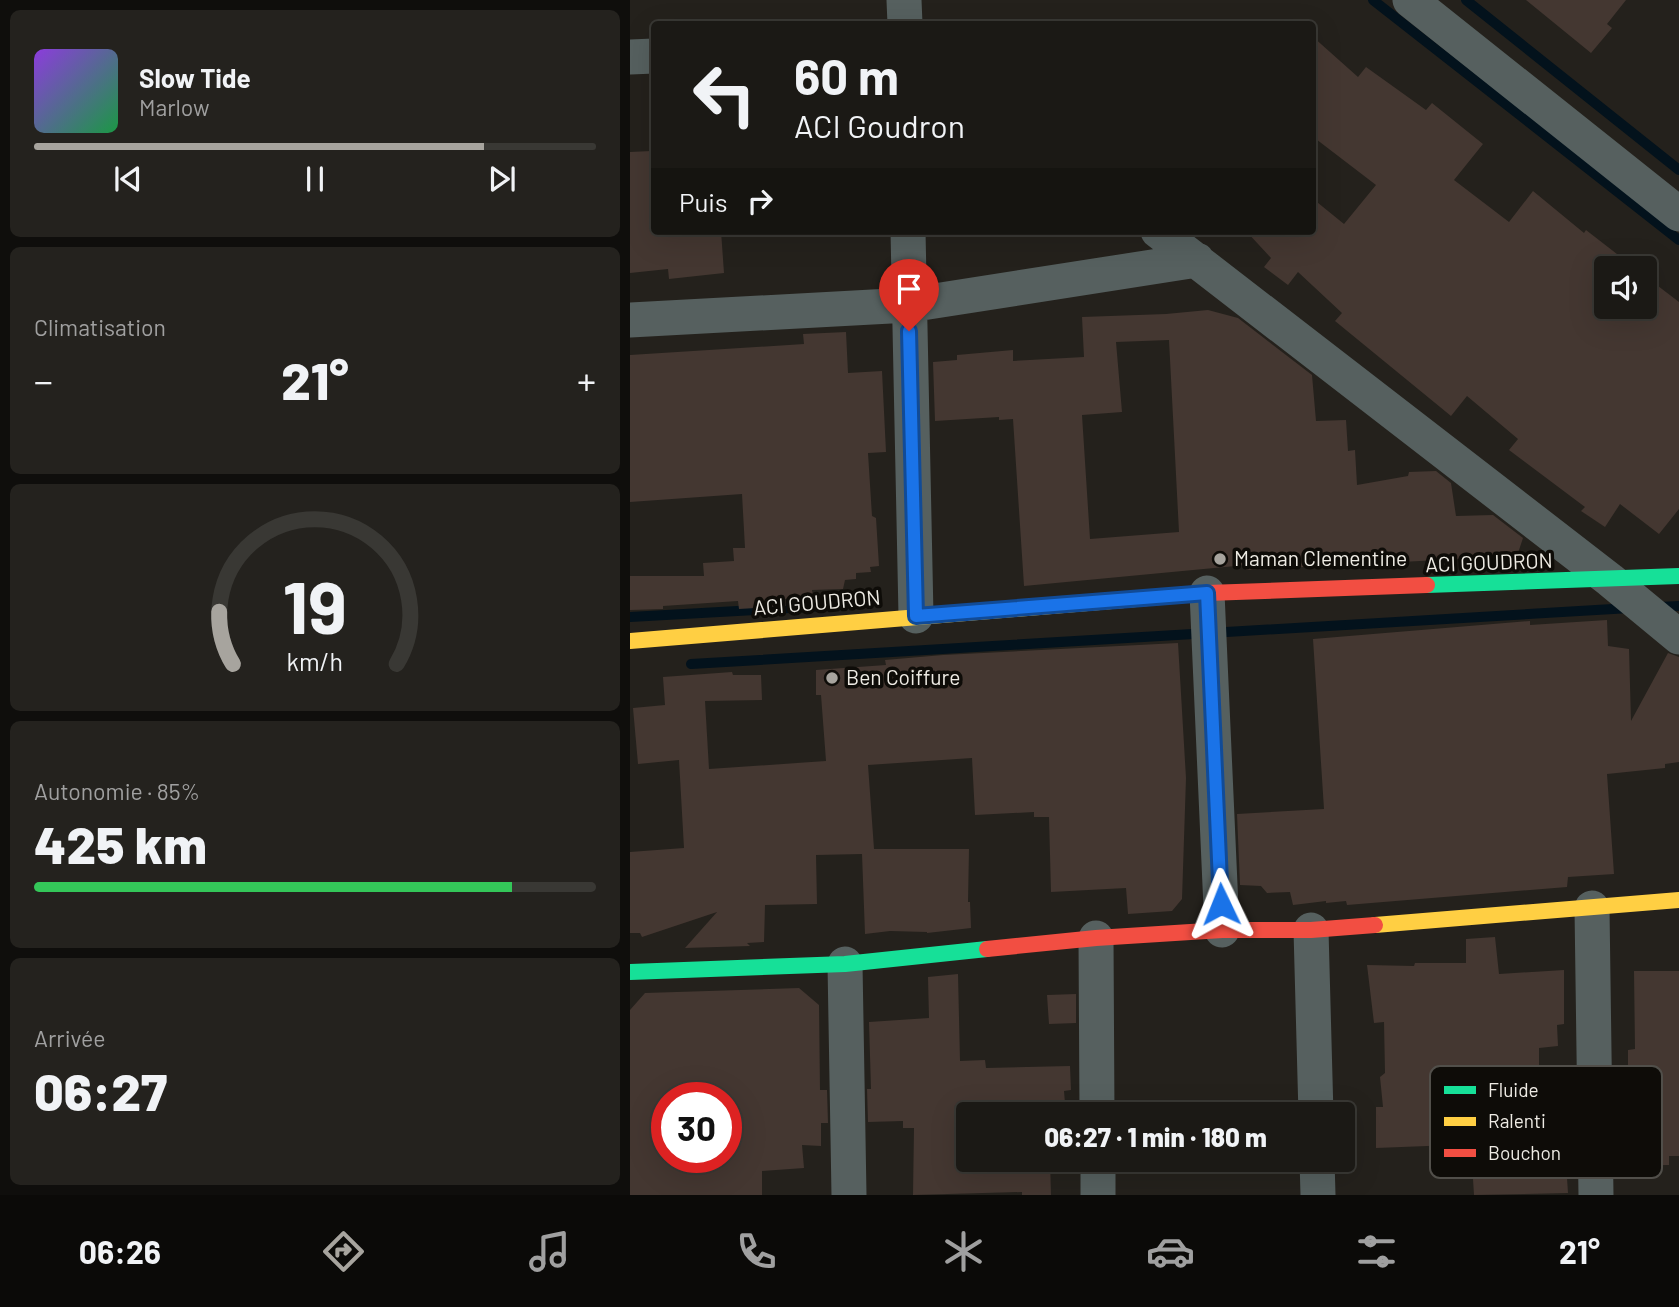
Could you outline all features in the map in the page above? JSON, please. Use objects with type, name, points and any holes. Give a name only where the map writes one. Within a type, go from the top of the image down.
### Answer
[{"type":"street","points":[[904,0],[905,21]]},
{"type":"street","points":[[1410,0],[1679,214]]},
{"type":"street","points":[[630,57],[651,55]]},
{"type":"street","points":[[908,235],[916,616]]},
{"type":"street","points":[[1163,235],[1610,580],[1679,637]]},
{"type":"street","points":[[630,320],[909,305],[1197,260]]},
{"type":"street","name":"ACI GOUDRON","points":[[630,641],[1207,593],[1679,576]]},
{"type":"street","points":[[1207,593],[1222,930]]},
{"type":"street","points":[[630,972],[845,964],[1096,938],[1222,930],[1311,930],[1679,900]]},
{"type":"street","points":[[1592,908],[1594,1066]]},
{"type":"street","points":[[1311,930],[1316,1102]]},
{"type":"street","points":[[1096,938],[1097,1102]]},
{"type":"street","points":[[845,964],[849,1195]]},
{"type":"street","points":[[1098,1172],[1098,1195]]},
{"type":"street","points":[[1317,1172],[1318,1195]]},
{"type":"building","points":[[1526,0],[1626,0],[1607,24],[1612,28],[1591,53]]},
{"type":"building","points":[[1316,40],[1358,77],[1366,67],[1426,110],[1432,103],[1483,144],[1454,180],[1509,222],[1533,191],[1584,233],[1586,230],[1620,256],[1594,256],[1594,319],[1657,319],[1657,285],[1679,302],[1679,509],[1659,534],[1620,504],[1605,527],[1581,511],[1585,507],[1509,450],[1518,439],[1467,396],[1451,416],[1335,321],[1342,313],[1298,272],[1288,285],[1264,267],[1271,258],[1250,235],[1316,235],[1316,201],[1344,224],[1376,185],[1316,139]]},
{"type":"building","points":[[651,151],[651,235],[721,235],[724,273],[669,279],[668,269],[630,273],[630,152]]},
{"type":"building","points":[[1208,310],[1238,318],[1312,375],[1316,421],[1346,420],[1348,451],[1355,450],[1357,485],[1408,476],[1409,472],[1436,471],[1451,483],[1456,516],[1493,515],[1523,538],[1517,556],[1246,570],[1246,565],[1024,586],[1013,419],[999,420],[999,417],[935,421],[933,362],[957,360],[957,355],[1013,350],[1013,361],[1084,357],[1082,317]],"holes":[[[1169,340],[1179,532],[1090,539],[1082,415],[1122,412],[1116,342]]]},
{"type":"building","points":[[846,332],[848,373],[882,371],[886,452],[868,453],[872,516],[876,518],[879,566],[870,567],[871,572],[856,573],[856,579],[845,580],[843,589],[812,590],[813,596],[785,599],[786,606],[739,609],[738,601],[630,610],[630,576],[704,576],[703,563],[734,561],[733,548],[745,548],[742,494],[630,502],[630,355],[804,344],[803,334]]},
{"type":"building","points":[[1607,620],[1608,646],[1629,649],[1631,721],[1668,653],[1679,657],[1679,762],[1665,764],[1665,768],[1607,774],[1614,874],[1568,877],[1567,887],[1347,905],[1346,901],[1326,901],[1293,905],[1290,892],[1267,893],[1261,886],[1240,885],[1237,814],[1324,809],[1313,639],[1530,621],[1530,625]]},
{"type":"building","points":[[1178,643],[1186,778],[1182,899],[1172,911],[1128,914],[1126,888],[1051,892],[1049,817],[1034,817],[1034,812],[975,815],[972,758],[868,765],[874,849],[969,849],[968,902],[971,928],[927,933],[890,931],[865,934],[862,854],[816,855],[817,904],[765,905],[764,942],[747,943],[750,946],[685,948],[717,912],[642,937],[640,933],[630,933],[630,852],[684,848],[679,760],[638,764],[633,708],[665,705],[663,677],[732,672],[733,675],[761,675],[762,700],[705,701],[709,769],[826,761],[821,695],[816,695],[816,670],[886,665],[885,660],[943,655]]},
{"type":"building","points":[[1495,937],[1499,974],[1564,970],[1564,1024],[1557,1025],[1558,1046],[1539,1048],[1539,1066],[1430,1066],[1430,1146],[1376,1148],[1376,1107],[1383,1107],[1380,1077],[1385,1073],[1384,1022],[1374,1023],[1367,965],[1466,963],[1466,939]]},
{"type":"building","points":[[1634,971],[1679,971],[1679,1156],[1669,1156],[1669,1165],[1662,1165],[1662,1066],[1628,1066],[1628,1050],[1635,1049]]},
{"type":"building","points":[[958,974],[960,1061],[985,1060],[986,1068],[1070,1066],[1071,1090],[1064,1091],[1065,1102],[956,1102],[956,1172],[1050,1172],[1051,1195],[1022,1195],[1022,1192],[913,1195],[914,1128],[903,1128],[903,1121],[868,1122],[867,1089],[871,1089],[869,1022],[929,1018],[928,977]]},
{"type":"building","points":[[799,988],[819,1005],[820,1090],[827,1090],[828,1123],[821,1123],[821,1146],[802,1145],[804,1168],[762,1171],[762,1195],[630,1195],[630,1010],[645,993]]},
{"type":"building","points":[[1076,994],[1076,1023],[1049,1024],[1047,995]]},
{"type":"building","points":[[1567,1178],[1568,1193],[1474,1195],[1473,1179],[1451,1179]]},
{"type":"waterway","points":[[1373,0],[1679,240]]},
{"type":"waterway","points":[[1466,0],[1679,170]]},
{"type":"waterway","points":[[630,617],[825,606]]},
{"type":"waterway","points":[[1659,607],[1679,606]]},
{"type":"waterway","points":[[691,664],[1630,608]]},
{"type":"traffic: fast","points":[[1427,585],[1679,576]]},
{"type":"traffic: fast","points":[[630,972],[845,964],[987,949]]},
{"type":"traffic: slow","points":[[630,641],[1136,599]]},
{"type":"traffic: slow","points":[[1375,925],[1679,900]]},
{"type":"traffic: jam","points":[[1136,599],[1207,593],[1427,585]]},
{"type":"traffic: jam","points":[[987,949],[1096,938],[1222,930],[1311,930],[1375,925]]},
{"type":"place","name":"Maman Clementine","points":[[1220,559]]},
{"type":"place","name":"Ben Coiffure","points":[[832,678]]},
{"type":"route","points":[[909,331],[916,616],[1207,593],[1221,904]]}]
